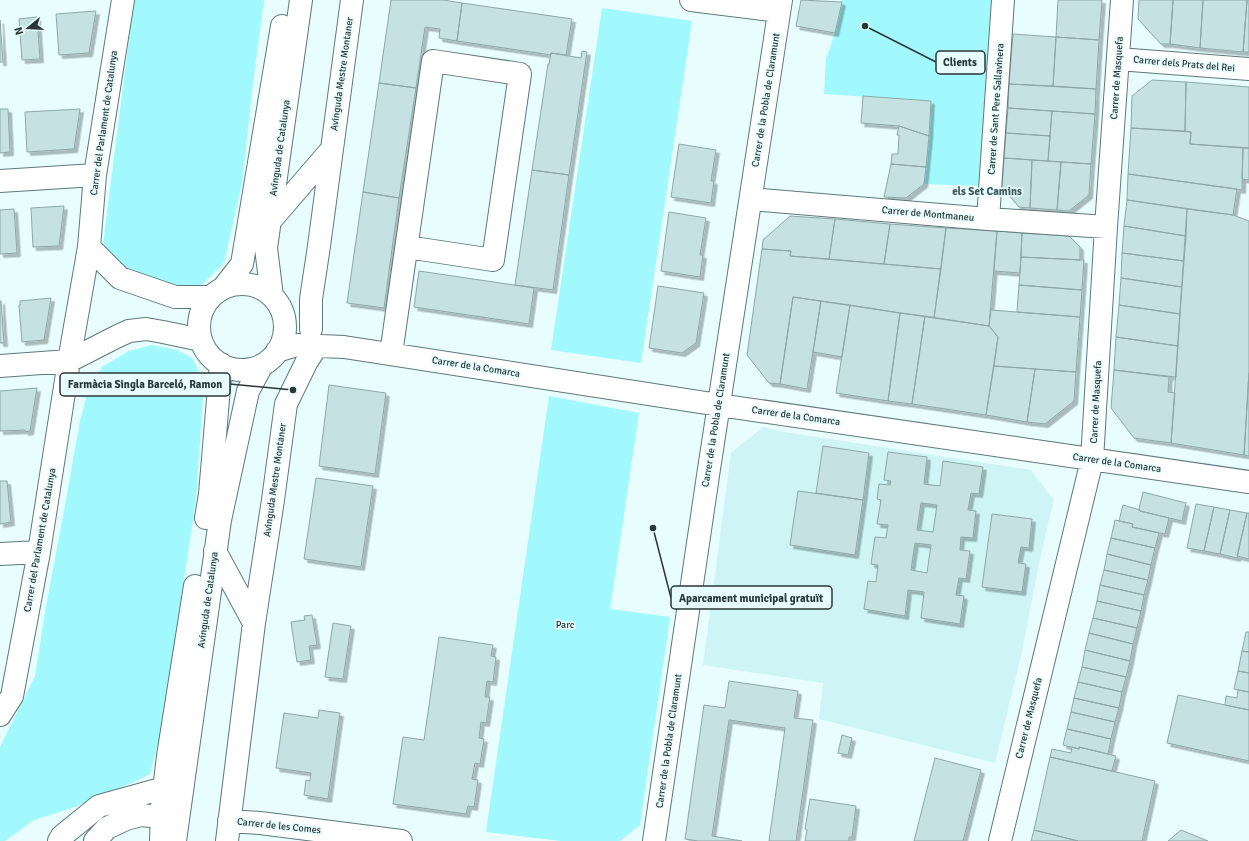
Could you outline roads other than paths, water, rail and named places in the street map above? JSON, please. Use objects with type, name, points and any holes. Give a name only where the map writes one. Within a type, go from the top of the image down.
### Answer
[{"type":"street","name":"Carrer del Parlament de Catalunya","points":[[0,715],[12,696],[39,552],[89,246],[95,175],[123,0]]},
{"type":"street","name":"Avinguda de Catalunya","points":[[217,292],[242,264],[287,0]]},
{"type":"street","name":"Avinguda de Catalunya","points":[[277,304],[266,248],[301,0]]},
{"type":"street","name":"Avinguda Mestre Montaner","points":[[228,831],[254,622],[286,404],[307,361],[314,337],[311,299],[352,0]]},
{"type":"street","points":[[690,0],[780,5]]},
{"type":"street","name":"Carrer de Sant Pere Sallavinera","points":[[988,219],[1003,0]]},
{"type":"street","name":"Carrer de Masquefa","points":[[1000,840],[1092,460],[1122,0]]},
{"type":"street","name":"Carrer de la Pobla de Claramunt","points":[[654,841],[780,5]]},
{"type":"street","name":"Carrer dels Prats del Rei","points":[[1118,59],[1249,69]]},
{"type":"street","points":[[391,354],[433,61],[520,74],[493,260],[407,247]]},
{"type":"street","points":[[270,221],[332,149]]},
{"type":"street","points":[[0,181],[95,175]]},
{"type":"street","name":"Carrer de Montmaneu","points":[[751,198],[988,219],[1106,227]]},
{"type":"street","points":[[89,246],[120,278],[175,297],[217,292],[232,285],[249,284],[258,287],[277,304],[284,322],[284,332],[281,342],[269,358],[252,368],[242,370],[221,364],[209,354],[201,340],[199,329],[200,317],[204,307],[217,292]]},
{"type":"street","name":"Carrer de la Comarca","points":[[277,304],[314,337],[344,347],[719,405],[1249,482]]},
{"type":"street","points":[[0,366],[69,361],[129,331],[146,329],[201,340]]},
{"type":"street","name":"Carrer de la Comarca","points":[[269,358],[314,337]]},
{"type":"street","name":"Avinguda de Catalunya","points":[[175,841],[220,520],[248,391],[269,358]]},
{"type":"street","name":"Avinguda de Catalunya","points":[[161,841],[161,817],[168,756],[210,494],[221,364]]},
{"type":"street","points":[[215,551],[254,622]]},
{"type":"street","points":[[0,554],[39,552]]},
{"type":"street","points":[[59,841],[62,836],[99,806],[164,788]]},
{"type":"street","points":[[95,841],[107,828],[126,819],[141,815],[161,817]]},
{"type":"street","name":"Carrer de les Comes","points":[[228,831],[260,823],[401,841]]},
{"type":"place","name":"Clients","points":[[865,26]]},
{"type":"place","name":"Farmàcia Singla Barceló, Ramon","points":[[293,390]]},
{"type":"place","name":"Aparcament municipal gratuït","points":[[653,528]]},
{"type":"district","name":"els Set Camins","points":[[987,191]]},
{"type":"park label","name":"Parc","points":[[565,625]]}]
